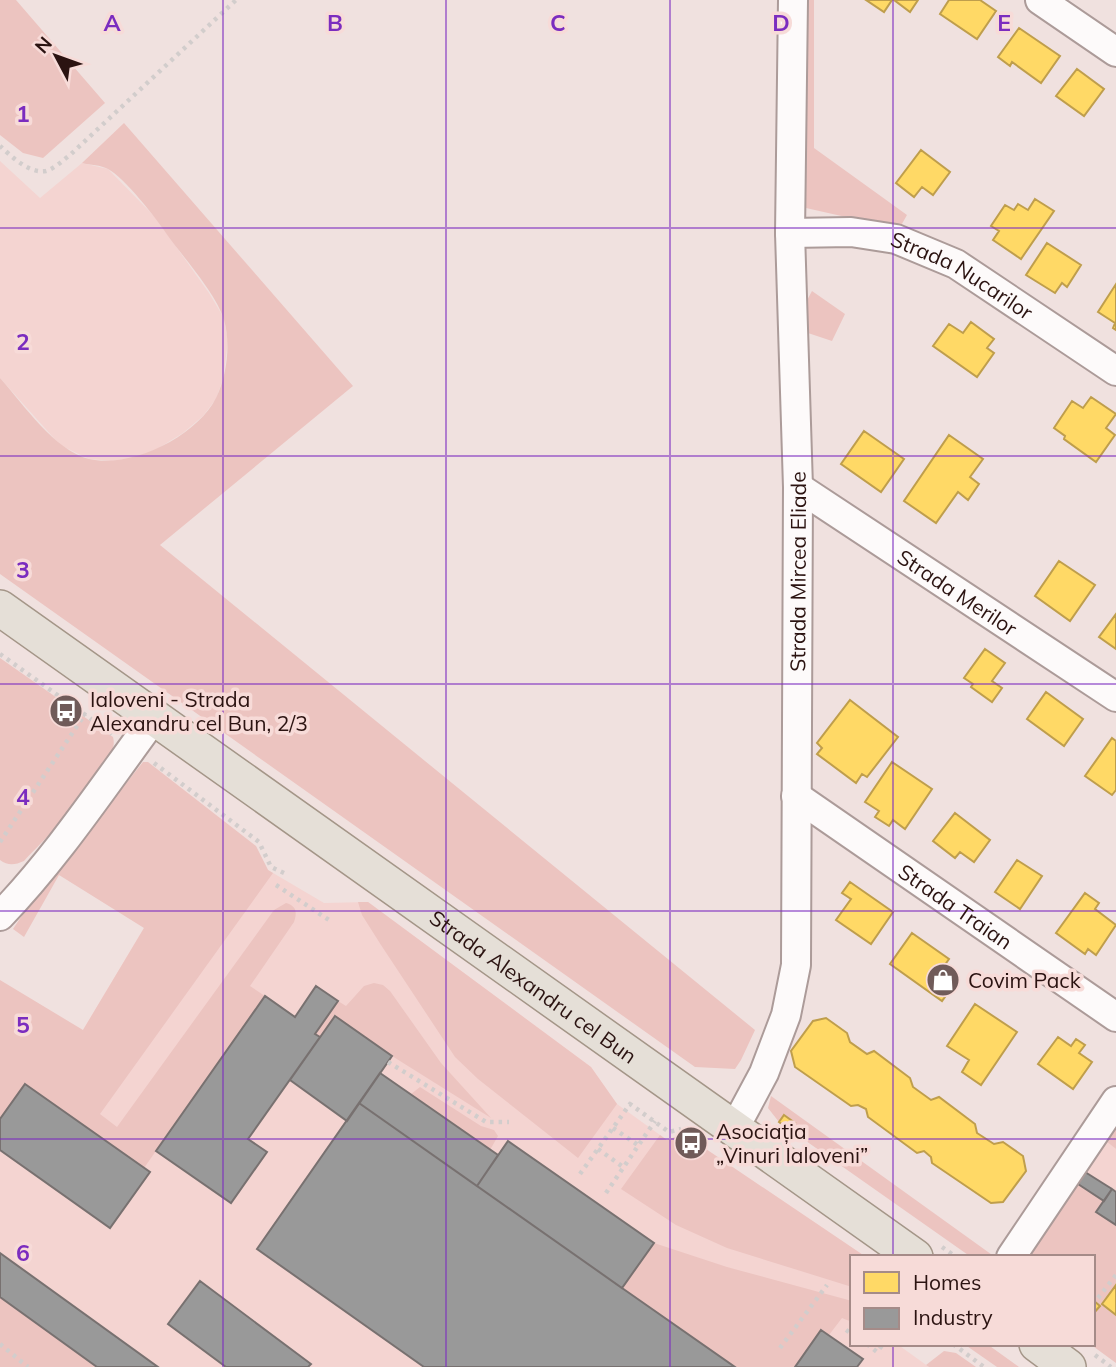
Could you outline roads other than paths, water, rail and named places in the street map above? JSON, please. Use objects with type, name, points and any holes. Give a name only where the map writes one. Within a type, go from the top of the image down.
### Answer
[{"type":"main road","name":"Strada Alexandru cel Bun","points":[[0,608],[912,1255]]},
{"type":"main road","points":[[1040,1346],[1068,1367]]},
{"type":"street","name":"Strada Mircea Eliade","points":[[734,1129],[764,1073],[786,1015],[796,965],[798,488],[790,233],[793,0]]},
{"type":"street","points":[[1040,0],[1116,52]]},
{"type":"street","name":"Strada Nucarilor","points":[[790,233],[851,232],[896,239],[956,264],[1116,371]]},
{"type":"street","name":"Strada Merilor","points":[[798,488],[1116,697]]},
{"type":"street","points":[[0,916],[65,838],[155,717]]},
{"type":"street","name":"Strada Traian","points":[[796,796],[1116,1017]]},
{"type":"street","points":[[1012,1255],[1116,1101]]},
{"type":"place","name":"Ialoveni - Strada Alexandru cel Bun, 2/3","points":[[66,711]]},
{"type":"place","name":"Covim Pack","points":[[943,980]]},
{"type":"place","name":"Asociația „Vinuri Ialoveni”","points":[[691,1143]]}]
